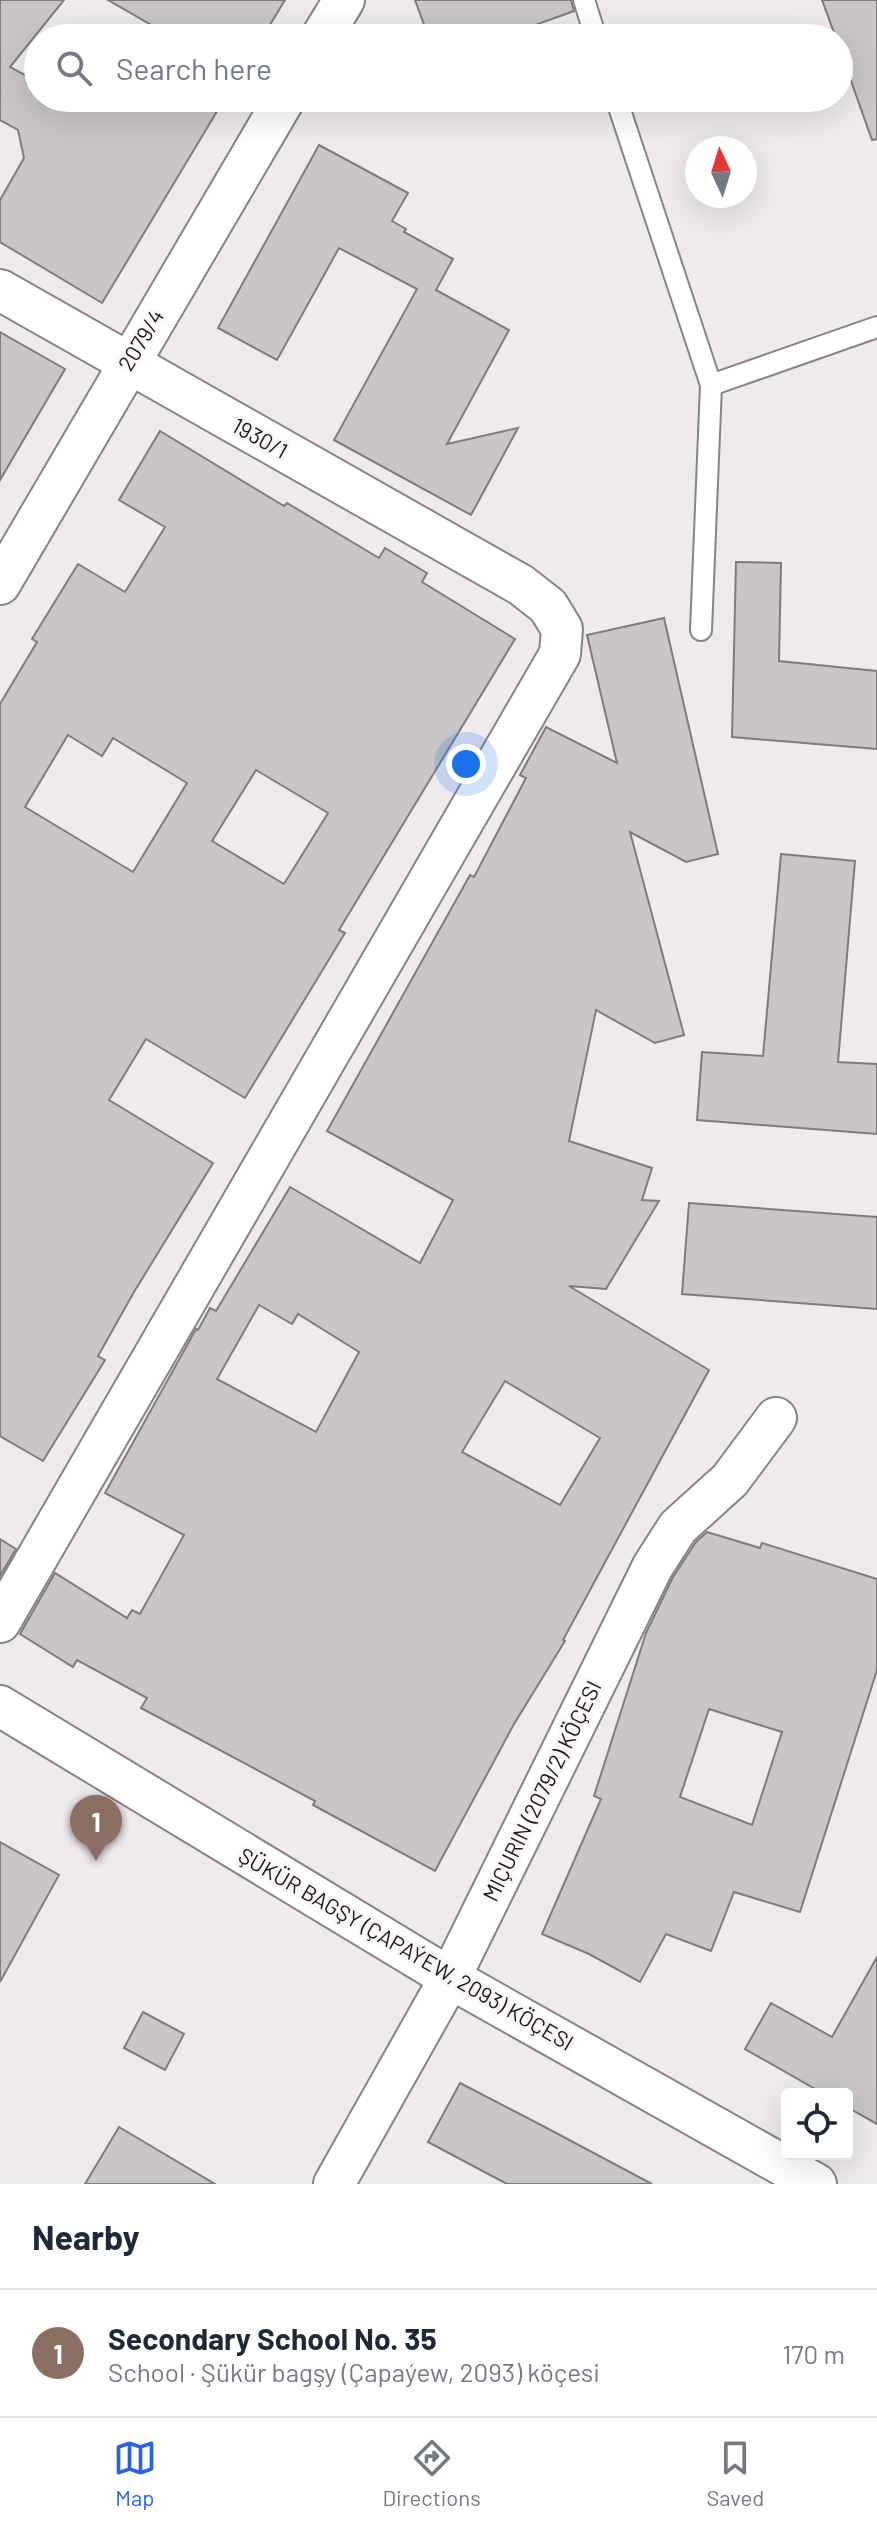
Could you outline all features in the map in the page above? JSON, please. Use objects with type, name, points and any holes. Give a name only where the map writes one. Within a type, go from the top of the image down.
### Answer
[{"type":"street","points":[[329,24],[344,0]]},
{"type":"street","name":"2079/4","points":[[0,584],[277,112]]},
{"type":"street","name":"1930/1","points":[[0,290],[521,585],[548,606],[562,629],[560,654],[0,1622]]},
{"type":"street","name":"MIÇURIN (2079/2) KÖÇESI","points":[[334,2184],[450,1978],[653,1566],[678,1527],[730,1480],[776,1418]]},
{"type":"street","name":"ŞÜKÜR BAGŞY (ÇAPAÝEW, 2093) KÖÇESI","points":[[0,1706],[450,1978],[816,2184]]},
{"type":"lane","points":[[584,0],[592,24]]},
{"type":"lane","points":[[621,112],[711,385],[701,630]]},
{"type":"lane","points":[[711,385],[877,327]]},
{"type":"building","points":[[0,0],[64,0],[45,24],[24,24],[24,50],[10,67],[24,74],[24,112],[217,112],[102,303],[0,242],[0,200],[24,158],[18,130],[0,120]]},
{"type":"building","points":[[108,0],[285,0],[270,24],[150,24]]},
{"type":"building","points":[[415,0],[571,0],[574,11],[538,24],[424,24]]},
{"type":"building","points":[[822,0],[877,0],[877,139],[872,140],[853,86],[853,24],[831,24]]},
{"type":"building","points":[[319,145],[408,193],[392,221],[406,229],[404,232],[453,259],[436,290],[509,330],[447,444],[518,428],[471,515],[334,440],[417,289],[339,248],[277,360],[218,328]]},
{"type":"building","points":[[0,332],[65,369],[0,480]]},
{"type":"building","points":[[160,431],[284,506],[287,503],[379,558],[385,548],[427,573],[422,582],[515,639],[339,930],[345,933],[245,1098],[146,1039],[109,1100],[213,1163],[134,1292],[98,1356],[105,1360],[43,1461],[0,1436],[0,704],[37,642],[32,639],[78,564],[125,592],[165,527],[119,500]],"holes":[[[68,735],[102,756],[113,738],[187,783],[133,872],[25,807]],[[256,770],[328,813],[284,884],[212,841]]]},
{"type":"building","points":[[736,562],[781,563],[779,661],[877,671],[877,749],[732,737]]},
{"type":"building","points":[[664,618],[718,854],[686,862],[630,832],[684,1035],[655,1043],[596,1010],[569,1141],[652,1168],[642,1200],[659,1201],[606,1289],[569,1286],[709,1370],[565,1641],[514,1724],[435,1871],[313,1805],[315,1801],[141,1708],[147,1698],[77,1660],[73,1667],[20,1634],[55,1573],[127,1618],[132,1610],[140,1614],[184,1535],[105,1493],[196,1329],[210,1308],[216,1311],[290,1187],[420,1263],[453,1200],[327,1131],[470,875],[474,877],[526,778],[520,775],[546,727],[617,763],[587,635]],"holes":[[[259,1305],[292,1324],[298,1314],[359,1352],[316,1432],[217,1379]],[[505,1381],[600,1438],[560,1505],[462,1452]]]},
{"type":"building","points":[[781,854],[855,861],[838,1062],[877,1064],[877,1134],[697,1120],[702,1052],[763,1056]]},
{"type":"building","points":[[689,1203],[877,1217],[877,1309],[682,1294]]},
{"type":"building","points":[[707,1532],[760,1548],[762,1543],[877,1579],[877,1670],[800,1912],[734,1892],[711,1951],[666,1934],[640,1982],[589,1954],[542,1934],[601,1799],[594,1796],[646,1633],[673,1577],[696,1542]],"holes":[[[709,1709],[782,1732],[752,1825],[680,1797]]]},
{"type":"building","points":[[0,1539],[16,1549],[0,1576]]},
{"type":"building","points":[[0,1842],[59,1875],[0,1982]]},
{"type":"building","points":[[877,1957],[877,2124],[853,2110],[853,2088],[813,2088],[745,2049],[771,2003],[832,2037]]},
{"type":"building","points":[[143,2012],[184,2034],[165,2070],[124,2048]]},
{"type":"building","points":[[460,2083],[652,2184],[507,2184],[428,2142]]},
{"type":"building","points":[[119,2127],[215,2184],[85,2184]]},
{"type":"place","name":"Secondary School No. 35","points":[[96,1861]]}]
